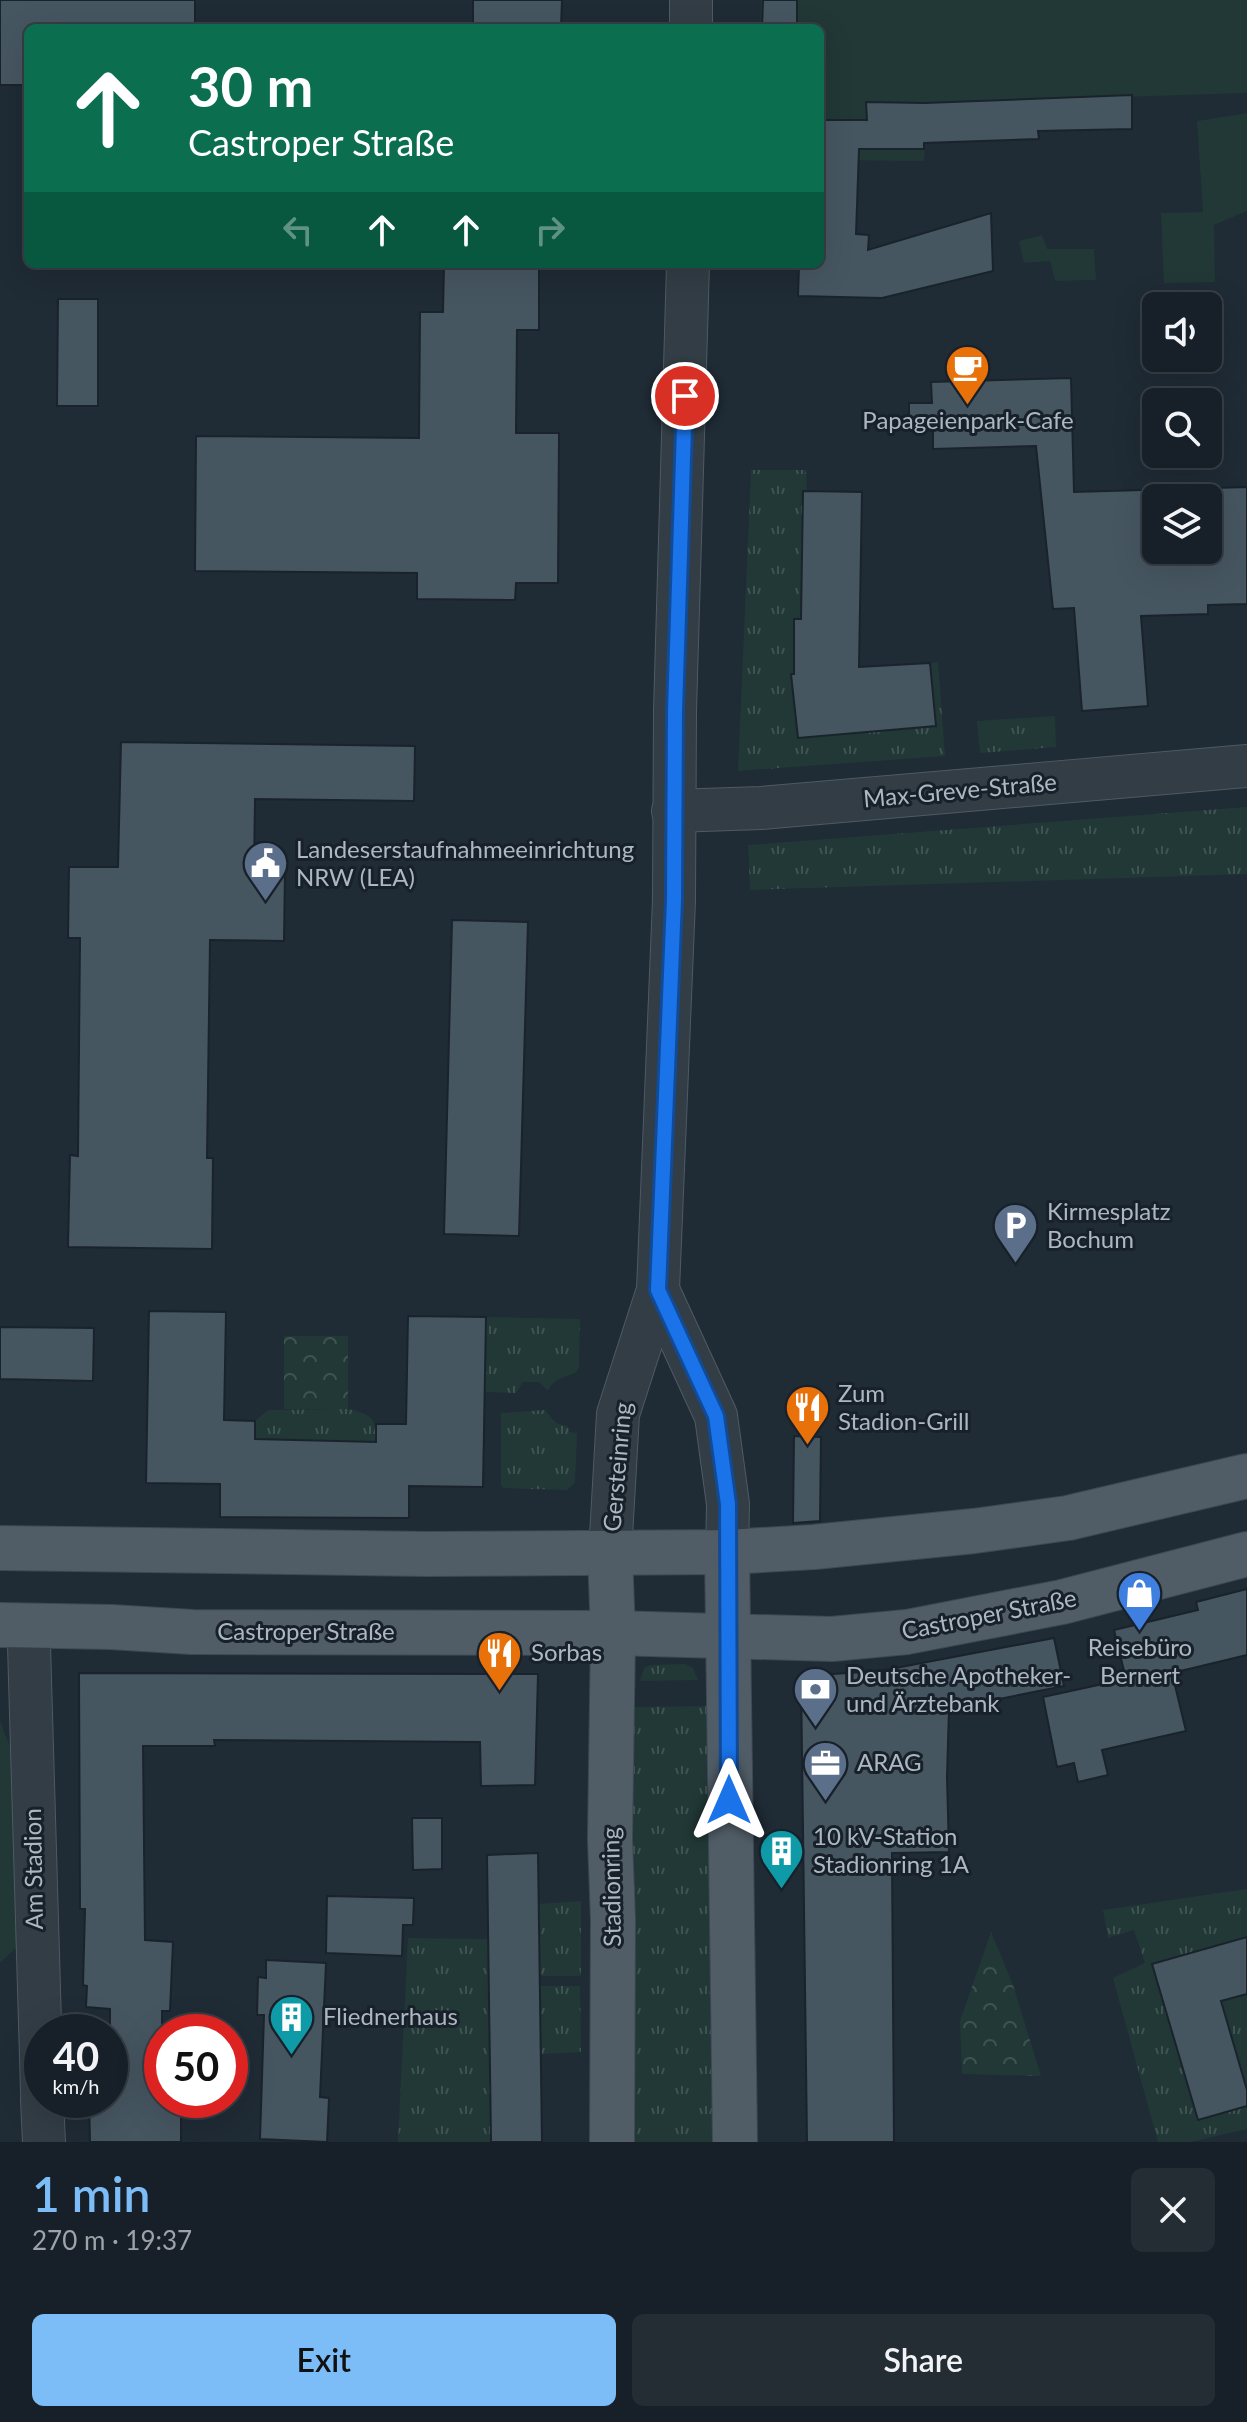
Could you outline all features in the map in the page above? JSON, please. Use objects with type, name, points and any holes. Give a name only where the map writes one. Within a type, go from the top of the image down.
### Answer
[{"type":"main road","points":[[0,1548],[610,1554],[814,1547],[1068,1518],[1247,1476]]},
{"type":"main road","points":[[727,1552],[735,2142]]},
{"type":"main road","points":[[610,1554],[613,1633]]},
{"type":"main road","name":"Castroper Straße","points":[[15,1635],[111,1627],[192,1632],[727,1634],[817,1640],[907,1632],[1062,1602],[1247,1554]]},
{"type":"main road","name":"Stadionring","points":[[612,2142],[613,1920],[610,1839],[613,1633]]},
{"type":"street","points":[[691,0],[691,24]]},
{"type":"street","name":"Gersteinring","points":[[610,1554],[618,1414],[658,1290],[674,900],[673,811],[688,268]]},
{"type":"street","name":"Max-Greve-Straße","points":[[673,811],[761,808],[1247,766]]},
{"type":"street","name":"Gersteinring","points":[[658,1290],[716,1416],[728,1504],[727,1552]]},
{"type":"street","name":"Am Stadion","points":[[15,1635],[37,2014]]},
{"type":"street","points":[[43,2118],[44,2142]]},
{"type":"green space","points":[[761,0],[1247,0],[1247,93],[928,103],[924,161],[824,160],[824,24],[760,24]]},
{"type":"green space","points":[[1247,113],[1247,211],[1214,225],[1215,282],[1164,283],[1161,213],[1203,212],[1197,121]]},
{"type":"green space","points":[[1042,235],[1047,249],[1094,249],[1096,280],[1055,281],[1050,261],[1024,263],[1019,241]]},
{"type":"green space","points":[[751,470],[806,470],[801,619],[794,619],[794,674],[791,674],[798,737],[936,726],[930,663],[938,662],[945,756],[738,771]]},
{"type":"green space","points":[[1055,716],[1056,747],[980,753],[977,721]]},
{"type":"green space","points":[[1247,807],[1247,874],[750,890],[748,845]]},
{"type":"green space","points":[[486,1317],[580,1319],[579,1367],[576,1372],[557,1380],[548,1391],[539,1382],[523,1382],[516,1393],[484,1392]]},
{"type":"green space","points":[[284,1336],[348,1336],[348,1409],[284,1409]]},
{"type":"green space","points":[[348,1409],[371,1418],[376,1442],[255,1439],[255,1421],[268,1410]]},
{"type":"green space","points":[[545,1410],[556,1423],[577,1433],[575,1483],[567,1490],[504,1488],[501,1485],[501,1413]]},
{"type":"green space","points":[[685,1664],[693,1668],[698,1680],[640,1681],[644,1668],[650,1665]]},
{"type":"green space","points":[[707,1706],[714,1760],[723,2142],[625,2142],[632,1707]]},
{"type":"green space","points":[[0,1721],[11,1749],[18,1946],[0,1963]]},
{"type":"green space","points":[[1247,1889],[1247,2129],[1191,2142],[1158,2142],[1113,1978],[1145,1963],[1134,1930],[1108,1938],[1103,1910]]},
{"type":"green space","points":[[581,1901],[581,1976],[540,1976],[539,1904]]},
{"type":"green space","points":[[991,1932],[1013,1985],[1041,2076],[962,2074],[960,2021]]},
{"type":"green space","points":[[408,1938],[489,1939],[491,2142],[398,2142]]},
{"type":"green space","points":[[540,1986],[580,1986],[581,2052],[541,2054]]},
{"type":"building","points":[[0,0],[195,0],[195,24],[24,24],[24,85],[0,85]]},
{"type":"building","points":[[473,0],[562,0],[561,24],[473,24]]},
{"type":"building","points":[[763,0],[797,0],[797,24],[762,24]]},
{"type":"building","points":[[1132,95],[1132,129],[1038,131],[1039,139],[924,143],[924,149],[859,149],[856,234],[869,235],[868,250],[991,213],[993,271],[882,298],[798,296],[799,268],[824,268],[824,120],[867,120],[866,102],[925,103]]},
{"type":"building","points":[[444,268],[539,268],[539,330],[517,330],[516,433],[559,433],[558,583],[516,583],[515,600],[417,599],[417,573],[195,571],[196,436],[419,438],[420,312],[443,312]]},
{"type":"building","points":[[58,299],[98,299],[98,406],[57,406]]},
{"type":"building","points":[[1071,378],[1074,492],[1142,490],[1142,564],[1222,564],[1222,488],[1247,487],[1247,604],[1208,605],[1208,614],[1141,616],[1148,706],[1082,711],[1074,608],[1053,609],[1036,446],[933,449],[933,430],[909,430],[909,403],[932,403],[931,382]]},
{"type":"building","points":[[803,491],[862,492],[859,667],[930,663],[936,726],[798,738],[791,674],[794,674],[794,619],[801,619]]},
{"type":"building","points":[[121,742],[415,746],[414,801],[255,799],[254,869],[285,870],[284,941],[210,940],[207,1158],[213,1158],[212,1249],[68,1247],[70,1155],[78,1156],[80,938],[68,938],[69,867],[118,867]]},
{"type":"building","points":[[452,920],[528,922],[519,1236],[444,1234]]},
{"type":"building","points":[[149,1311],[226,1312],[224,1420],[255,1421],[255,1439],[376,1442],[376,1424],[406,1424],[408,1316],[486,1317],[483,1487],[409,1486],[409,1518],[220,1517],[220,1484],[146,1483]]},
{"type":"building","points":[[0,1327],[94,1328],[93,1381],[0,1379]]},
{"type":"building","points":[[794,1436],[821,1437],[820,1521],[793,1523]]},
{"type":"building","points":[[1247,1589],[1247,1655],[1172,1673],[1186,1731],[1102,1750],[1108,1775],[1078,1782],[1074,1763],[1057,1767],[1043,1697],[1126,1679],[1114,1630],[1198,1610],[1196,1602]]},
{"type":"building","points":[[1054,1638],[1064,1686],[949,1709],[949,1852],[892,1853],[894,2142],[807,2142],[801,1676],[880,1671]]},
{"type":"building","points":[[79,1673],[538,1674],[535,1785],[481,1786],[480,1742],[214,1740],[215,1746],[143,1746],[145,1940],[173,1942],[170,2011],[144,2014],[144,2118],[181,2118],[181,2142],[90,2142],[89,2118],[128,2118],[128,2014],[110,2014],[110,2009],[86,2007],[87,1986],[83,1985],[85,1909],[80,1909]]},
{"type":"building","points":[[412,1818],[442,1818],[442,1869],[413,1870]]},
{"type":"building","points":[[538,1853],[542,2142],[491,2142],[487,1855]]},
{"type":"building","points":[[327,1896],[414,1898],[413,1925],[403,1925],[402,1956],[326,1953]]},
{"type":"building","points":[[1247,1937],[1247,1994],[1221,2001],[1247,2090],[1247,2106],[1198,2120],[1152,1964]]},
{"type":"building","name":"Fliednerhaus","points":[[266,1960],[326,1963],[320,2097],[329,2098],[327,2142],[260,2139],[264,2015],[257,2015],[258,1977],[266,1978]]},
{"type":"place","name":"Papageienpark-Cafe","points":[[968,406]]},
{"type":"place","name":"Landeserstaufnahmeeinrichtung NRW (LEA)","points":[[265,903]]},
{"type":"place","name":"Kirmesplatz Bochum","points":[[1016,1265]]},
{"type":"place","name":"Zum Stadion-Grill","points":[[807,1447]]},
{"type":"place","name":"Reisebüro Bernert","points":[[1140,1633]]},
{"type":"place","name":"Sorbas","points":[[500,1692]]},
{"type":"place","name":"Deutsche Apotheker- und Ärztebank","points":[[815,1729]]},
{"type":"place","name":"ARAG","points":[[826,1802]]},
{"type":"place","name":"10 kV-Station Stadionring 1A","points":[[782,1890]]},
{"type":"place","name":"Fliednerhaus","points":[[292,2056]]},
{"type":"route","points":[[685,396],[675,711],[674,900],[658,1290],[716,1416],[722,1457],[728,1504],[729,1800]]}]
